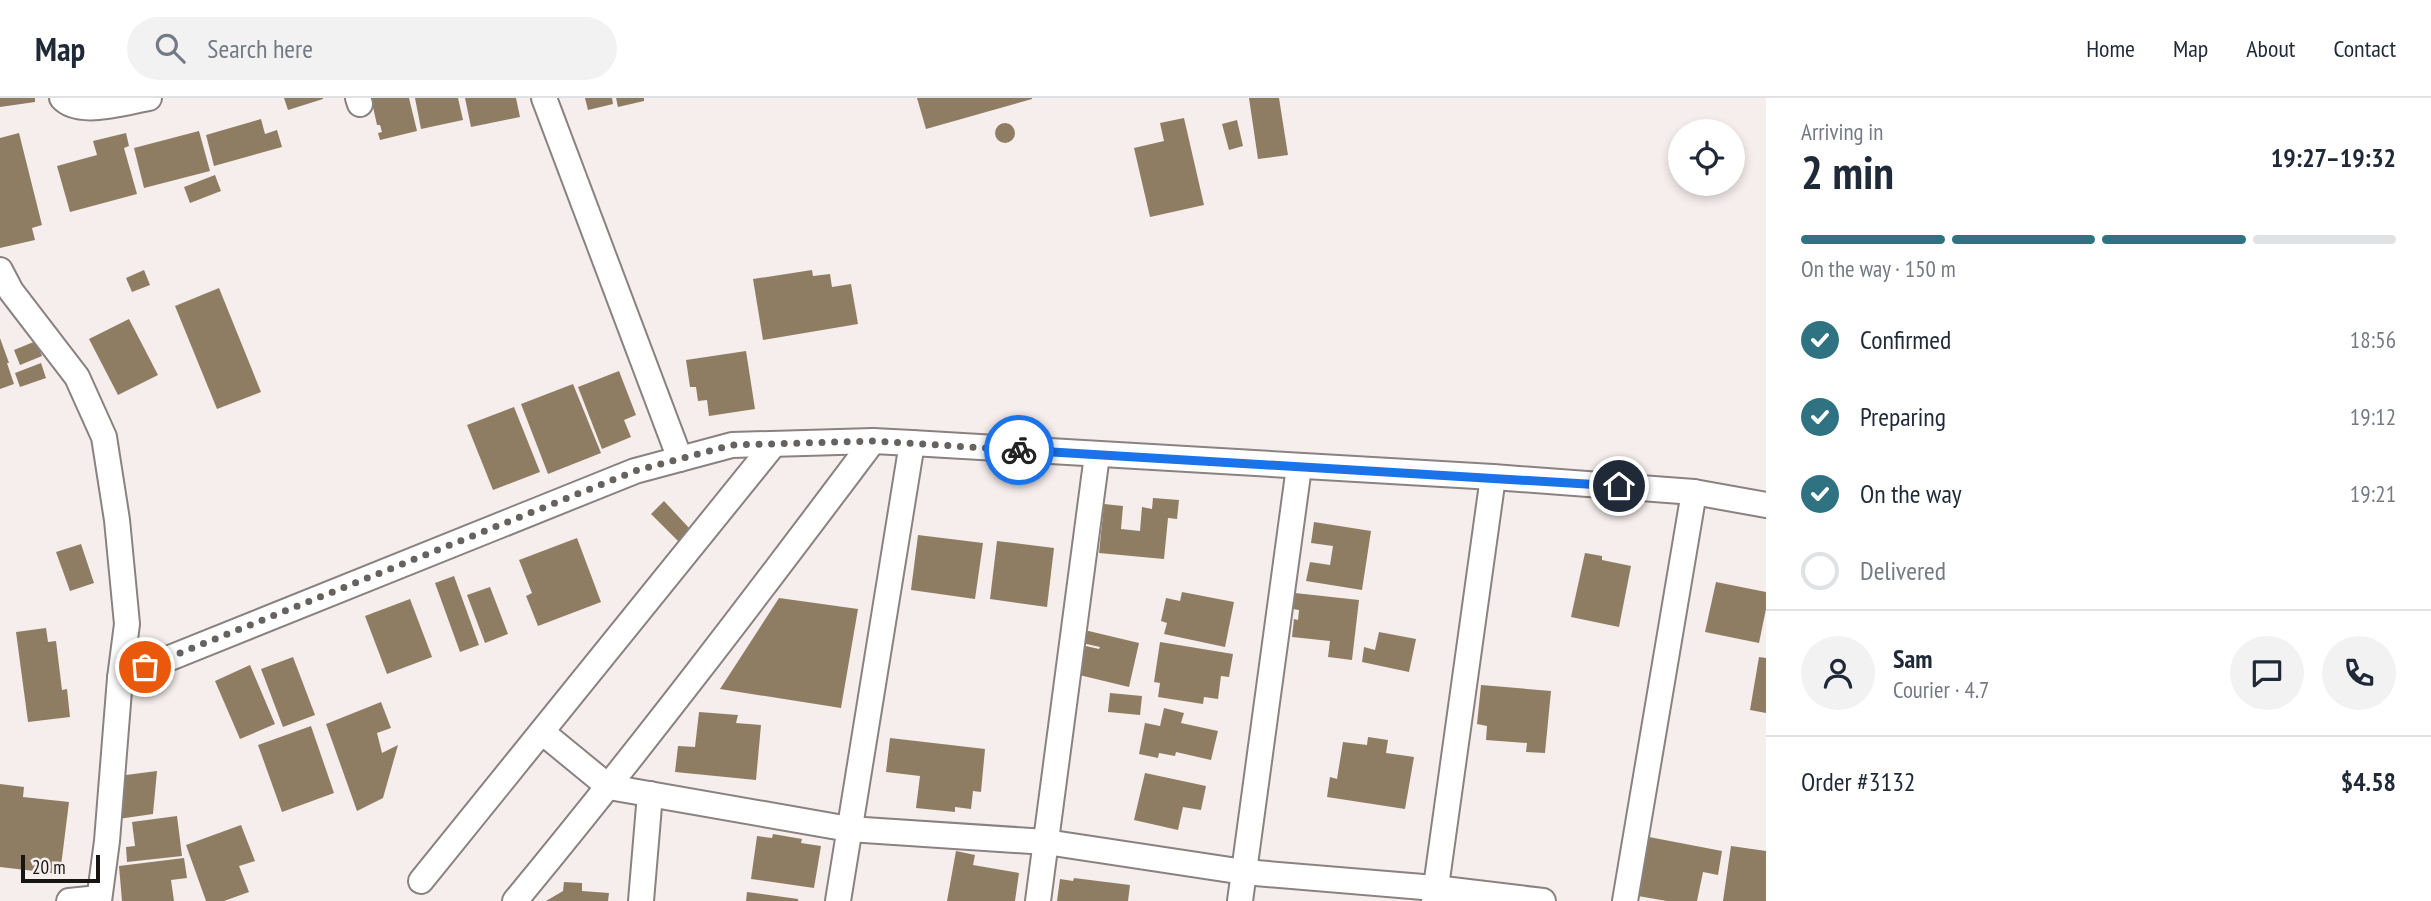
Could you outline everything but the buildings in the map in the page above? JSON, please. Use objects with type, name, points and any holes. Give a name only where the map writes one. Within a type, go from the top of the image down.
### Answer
[{"type":"street","points":[[62,98],[77,107],[98,107],[149,98]]},
{"type":"street","points":[[544,98],[680,459]]},
{"type":"street","points":[[0,270],[11,291],[77,377],[104,437],[117,520],[127,624],[120,677],[107,841],[99,900],[69,901]]},
{"type":"street","points":[[120,677],[635,471],[732,445],[873,441],[912,443],[1493,477],[1694,492],[1766,505]]},
{"type":"street","points":[[515,901],[704,666],[873,441]]},
{"type":"street","points":[[838,901],[912,443]]},
{"type":"street","points":[[421,881],[774,444]]},
{"type":"street","points":[[1038,901],[1097,455]]},
{"type":"street","points":[[1240,901],[1299,467]]},
{"type":"street","points":[[1434,895],[1493,477]]},
{"type":"street","points":[[1625,901],[1694,492]]},
{"type":"street","points":[[542,732],[609,787],[849,829],[1046,842],[1244,872],[1434,895],[1542,901]]},
{"type":"street","points":[[641,901],[650,794]]},
{"type":"way so far","points":[[145,667],[635,471],[732,445],[873,441],[1019,450]]},
{"type":"route","points":[[1019,450],[1619,486]]}]
